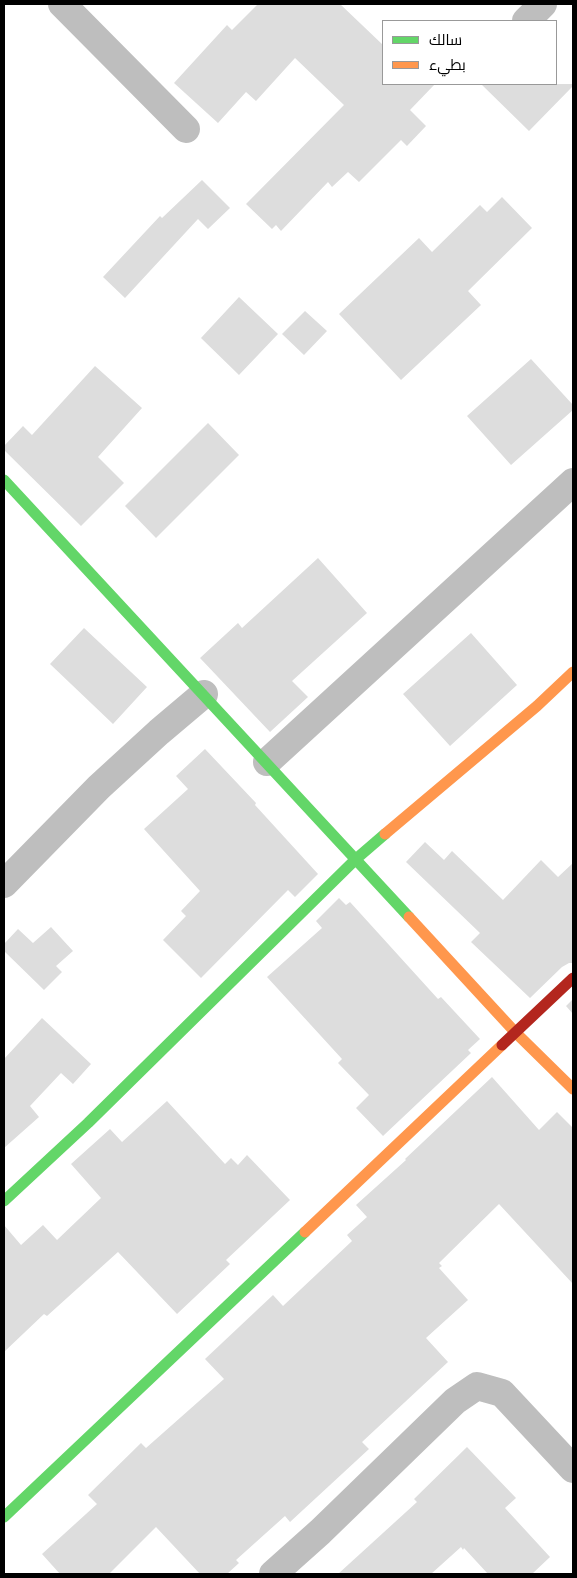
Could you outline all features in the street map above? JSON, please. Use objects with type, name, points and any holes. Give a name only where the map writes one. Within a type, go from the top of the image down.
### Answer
[{"type":"street","points":[[62,4],[186,129]]},
{"type":"street","points":[[527,20],[543,4]]},
{"type":"street","points":[[4,480],[515,1032],[573,1089]]},
{"type":"street","points":[[267,762],[573,482]]},
{"type":"street","points":[[4,1201],[88,1123],[356,860],[573,672]]},
{"type":"street","points":[[4,884],[99,787],[204,694]]},
{"type":"street","points":[[4,1517],[573,978]]},
{"type":"street","points":[[273,1574],[320,1532],[456,1401],[477,1386],[502,1393],[573,1469]]},
{"type":"building","points":[[258,4],[340,4],[382,44],[382,85],[434,85],[410,110],[426,126],[407,146],[401,140],[359,182],[348,172],[332,187],[328,182],[281,231],[276,225],[272,229],[246,204],[344,105],[295,58],[256,101],[246,92],[218,123],[174,83],[227,25],[232,30]]},
{"type":"building","points":[[573,84],[529,131],[482,85]]},
{"type":"building","points":[[202,180],[230,208],[208,229],[198,219],[125,298],[103,277],[160,216],[162,218]]},
{"type":"building","points":[[502,197],[532,228],[468,291],[481,305],[401,380],[339,314],[419,238],[432,252],[480,205],[487,212]]},
{"type":"building","points":[[239,297],[278,334],[239,375],[201,338]]},
{"type":"building","points":[[305,311],[327,331],[304,355],[282,334]]},
{"type":"building","points":[[531,359],[573,405],[573,410],[511,465],[467,416]]},
{"type":"building","points":[[95,366],[142,408],[98,457],[124,483],[81,526],[4,450],[4,446],[23,426],[32,435]]},
{"type":"building","points":[[208,423],[239,455],[156,538],[125,506]]},
{"type":"building","points":[[318,558],[367,613],[292,681],[308,697],[270,732],[200,658],[238,623],[242,628]]},
{"type":"building","points":[[84,628],[147,687],[113,724],[50,664]]},
{"type":"building","points":[[471,633],[517,685],[450,746],[403,694]]},
{"type":"building","points":[[205,749],[256,803],[255,805],[318,874],[295,897],[288,890],[201,978],[163,940],[186,916],[181,911],[200,891],[144,829],[188,789],[176,776]]},
{"type":"building","points":[[425,842],[444,860],[452,851],[503,900],[541,860],[558,877],[573,863],[573,963],[562,967],[530,998],[471,942],[480,933],[406,862]]},
{"type":"building","points":[[339,898],[346,905],[350,902],[438,999],[441,997],[480,1039],[468,1050],[471,1053],[383,1136],[356,1108],[369,1095],[338,1063],[342,1059],[267,977],[322,928],[316,921]]},
{"type":"building","points":[[51,927],[73,951],[56,966],[62,972],[44,990],[4,951],[4,944],[18,929],[33,943]]},
{"type":"building","points":[[573,999],[573,1014],[566,1006]]},
{"type":"building","points":[[42,1018],[91,1064],[73,1084],[61,1073],[30,1106],[39,1117],[4,1148],[4,1059]]},
{"type":"building","points":[[492,1077],[539,1130],[557,1112],[573,1128],[573,1284],[499,1204],[439,1263],[442,1266],[439,1268],[468,1300],[426,1338],[448,1362],[362,1442],[369,1449],[290,1522],[285,1516],[236,1560],[239,1563],[227,1574],[200,1574],[156,1527],[109,1574],[60,1574],[42,1554],[97,1504],[88,1495],[141,1443],[146,1448],[224,1379],[205,1359],[273,1295],[283,1306],[352,1241],[347,1235],[367,1217],[356,1205]]},
{"type":"building","points":[[167,1101],[225,1164],[231,1158],[238,1165],[247,1155],[290,1200],[226,1260],[230,1264],[177,1314],[118,1252],[47,1316],[44,1314],[4,1352],[4,1225],[21,1245],[43,1225],[57,1240],[101,1198],[71,1164],[110,1129],[122,1142]]},
{"type":"building","points":[[467,1447],[516,1498],[505,1508],[550,1557],[532,1574],[488,1574],[461,1547],[431,1574],[338,1574],[417,1502],[414,1499]]},
{"type":"traffic: fast","points":[[4,480],[409,917]]},
{"type":"traffic: fast","points":[[4,1201],[88,1123],[356,859],[385,834]]},
{"type":"traffic: fast","points":[[4,1517],[305,1232]]},
{"type":"traffic: slow","points":[[385,834],[537,706],[573,672]]},
{"type":"traffic: slow","points":[[409,917],[515,1032],[573,1089]]},
{"type":"traffic: slow","points":[[305,1232],[502,1045]]},
{"type":"traffic: jam","points":[[502,1045],[573,978]]}]
